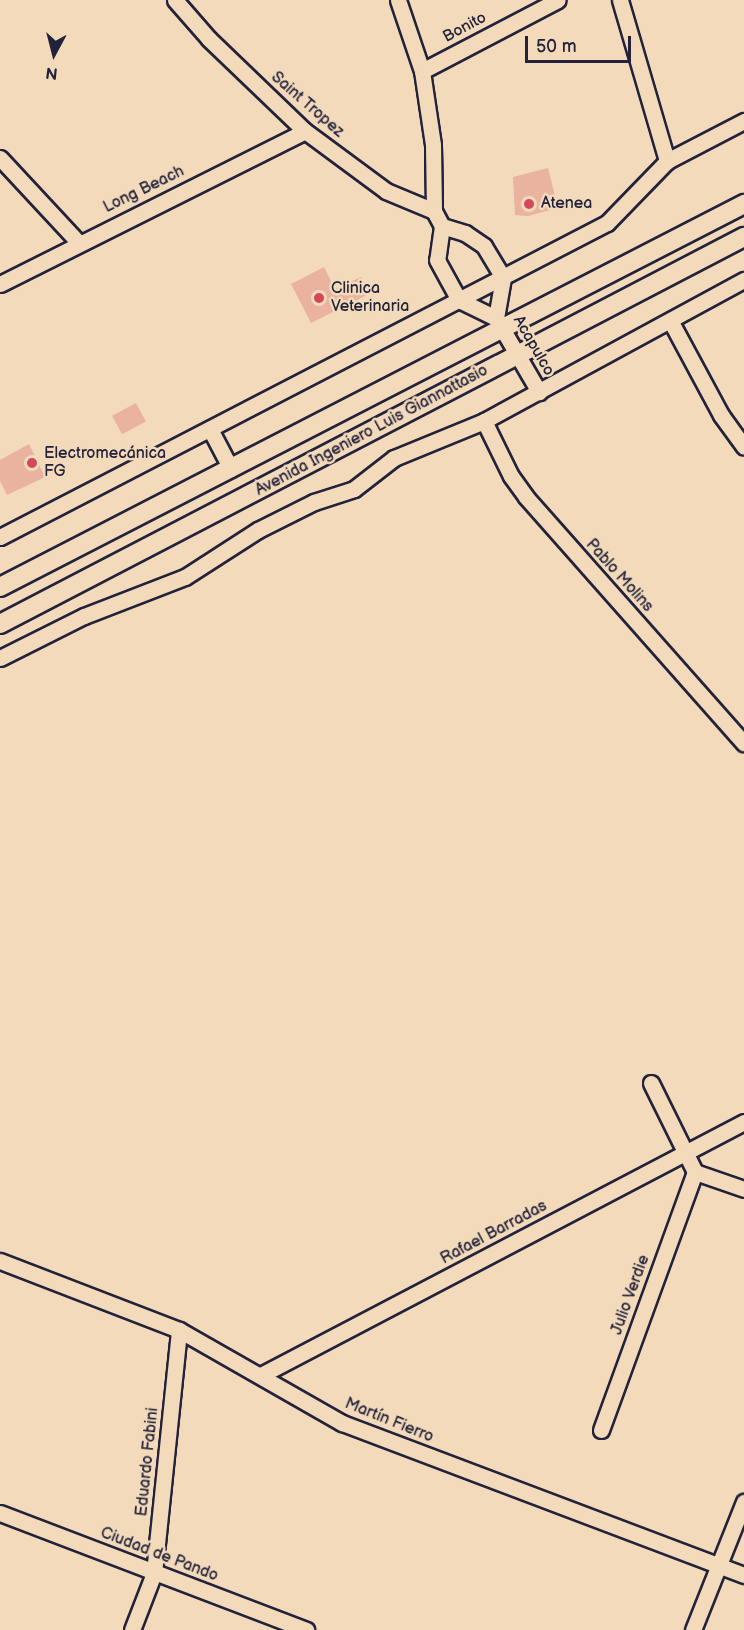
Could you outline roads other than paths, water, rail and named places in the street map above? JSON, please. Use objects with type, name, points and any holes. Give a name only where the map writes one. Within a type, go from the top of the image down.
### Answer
[{"type":"main road","name":"Avenida Ingeniero Luis Giannattasio","points":[[0,587],[231,469],[499,323],[744,204]]},
{"type":"main road","name":"Avenida Ingeniero Luis Giannattasio","points":[[0,624],[744,237]]},
{"type":"street","name":"Saint Tropez","points":[[175,0],[209,39],[305,131],[386,191],[434,211]]},
{"type":"street","points":[[398,0],[422,71],[433,145],[434,211],[442,226],[437,260],[459,300]]},
{"type":"street","name":"Bonito","points":[[422,71],[558,0]]},
{"type":"street","points":[[620,0],[667,161]]},
{"type":"street","points":[[0,537],[607,223],[667,161],[744,121]]},
{"type":"street","name":"Long Beach","points":[[0,284],[78,242],[305,131]]},
{"type":"street","points":[[0,158],[78,242]]},
{"type":"street","points":[[442,226],[465,233],[484,246],[503,278]]},
{"type":"street","name":"Acapulco","points":[[499,323],[503,278]]},
{"type":"street","name":"Avenida Ingeniero Luis Giannattasio","points":[[0,658],[84,616],[185,577],[258,530],[314,502],[354,489],[394,458],[484,421],[671,322],[744,280]]},
{"type":"street","name":"Acapulco","points":[[459,300],[499,323],[539,392]]},
{"type":"street","points":[[671,322],[722,415],[744,447]]},
{"type":"street","name":"Pablo Molins","points":[[484,421],[510,476],[526,497],[744,743]]},
{"type":"street","points":[[210,429],[231,469]]},
{"type":"street","points":[[651,1083],[684,1154],[695,1172],[744,1189]]},
{"type":"street","name":"Rafael Barradas","points":[[261,1375],[744,1122]]},
{"type":"street","name":"Julio Verdie","points":[[601,1430],[695,1172]]},
{"type":"street","name":"Martín Fierro","points":[[0,1261],[180,1330],[342,1423],[744,1575]]},
{"type":"street","name":"Eduardo Fabini","points":[[132,1630],[154,1573],[180,1330]]},
{"type":"street","points":[[693,1630],[744,1502]]},
{"type":"street","name":"Ciudad de Pando","points":[[0,1513],[306,1630]]},
{"type":"place","name":"Atenea","points":[[529,204]]},
{"type":"place","name":"Clinica Veterinaria","points":[[319,298]]},
{"type":"place","name":"Electromecánica FG","points":[[32,463]]}]
